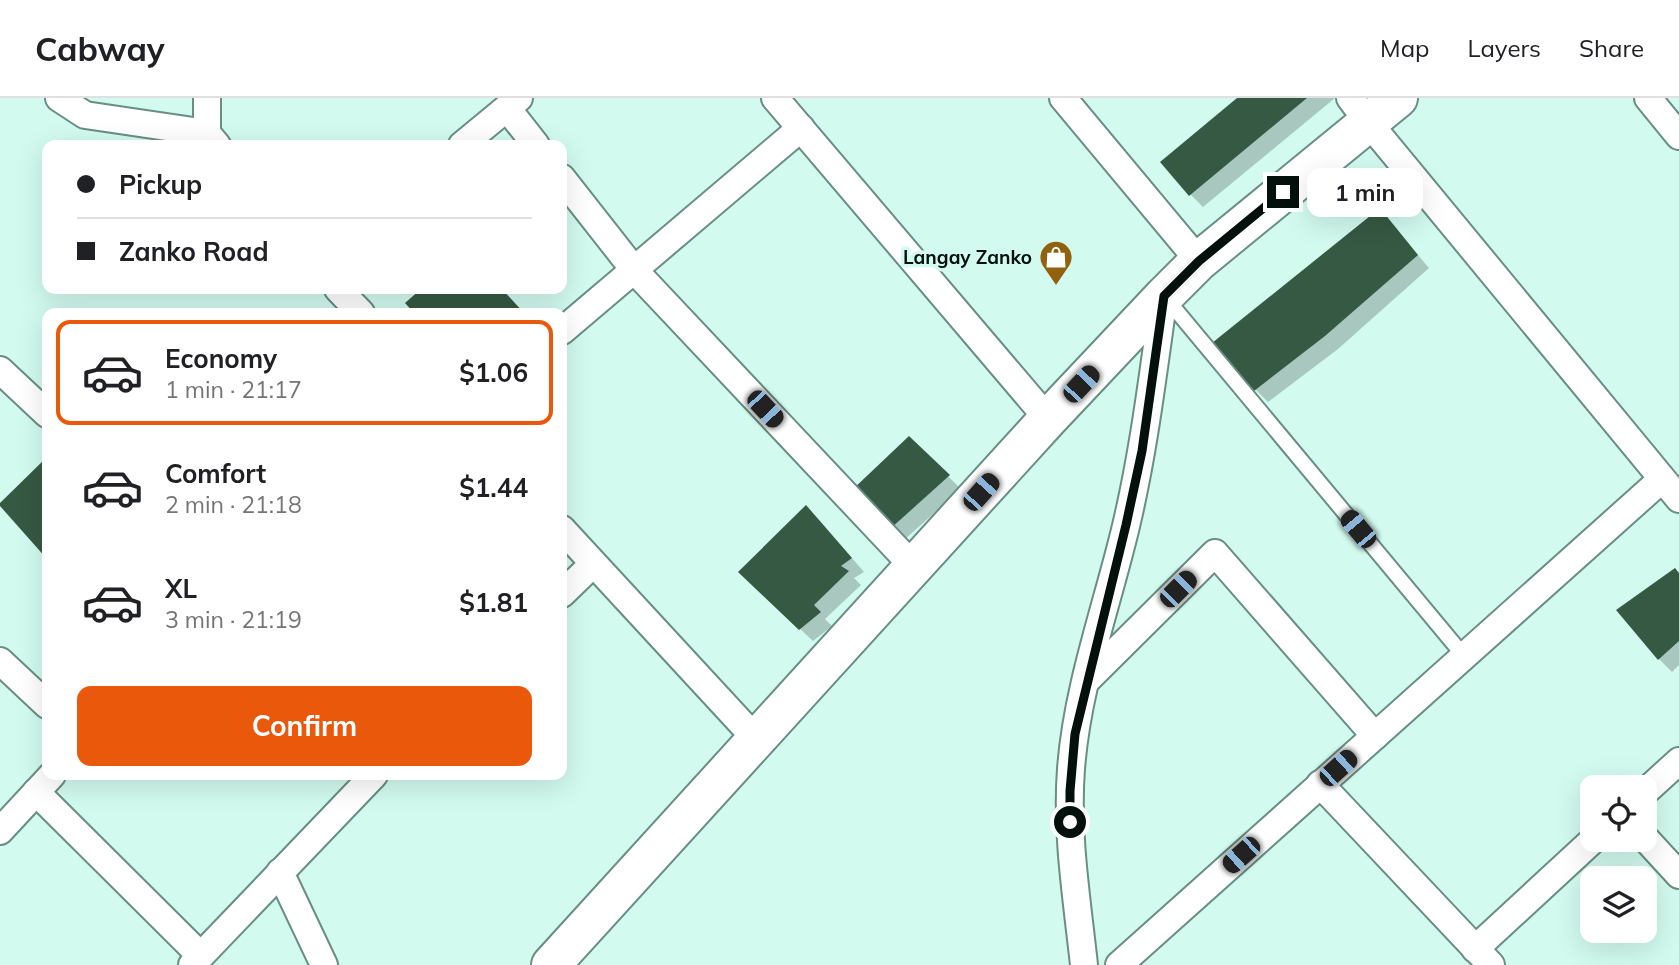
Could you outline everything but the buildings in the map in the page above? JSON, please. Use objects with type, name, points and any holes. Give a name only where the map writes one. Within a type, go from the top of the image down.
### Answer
[{"type":"street","points":[[59,98],[85,115],[212,139],[207,98]]},
{"type":"street","points":[[85,115],[106,98]]},
{"type":"street","points":[[775,98],[1048,419]]},
{"type":"street","points":[[1063,98],[1199,261]]},
{"type":"street","points":[[551,965],[1048,419],[1164,296],[1359,110],[1398,98]]},
{"type":"street","points":[[1648,98],[1679,136]]},
{"type":"street","points":[[467,140],[513,103],[533,140]]},
{"type":"street","points":[[1124,964],[1464,656],[1670,489],[1359,110]]},
{"type":"street","points":[[567,327],[801,128]]},
{"type":"street","points":[[567,184],[635,271],[914,566]]},
{"type":"street","points":[[343,294],[356,308]]},
{"type":"street","points":[[1084,965],[1070,822],[1075,734],[1142,451],[1164,296]]},
{"type":"street","points":[[0,370],[42,409]]},
{"type":"street","points":[[567,535],[756,739]]},
{"type":"street","points":[[1086,680],[1215,553],[1375,736]]},
{"type":"street","points":[[567,589],[593,564]]},
{"type":"street","points":[[0,662],[42,700]]},
{"type":"street","points":[[1657,781],[1679,761]]},
{"type":"street","points":[[0,831],[44,784],[196,960],[364,780]]},
{"type":"street","points":[[1320,785],[1483,957],[1582,852]]},
{"type":"street","points":[[1657,851],[1679,875]]},
{"type":"street","points":[[280,872],[324,965]]},
{"type":"lane","points":[[1164,296],[1464,656]]},
{"type":"place","name":"Langay Zanko","points":[[1056,287]]},
{"type":"route","points":[[1070,822],[1071,767],[1075,734],[1142,451],[1164,296],[1199,261],[1283,192]]}]
